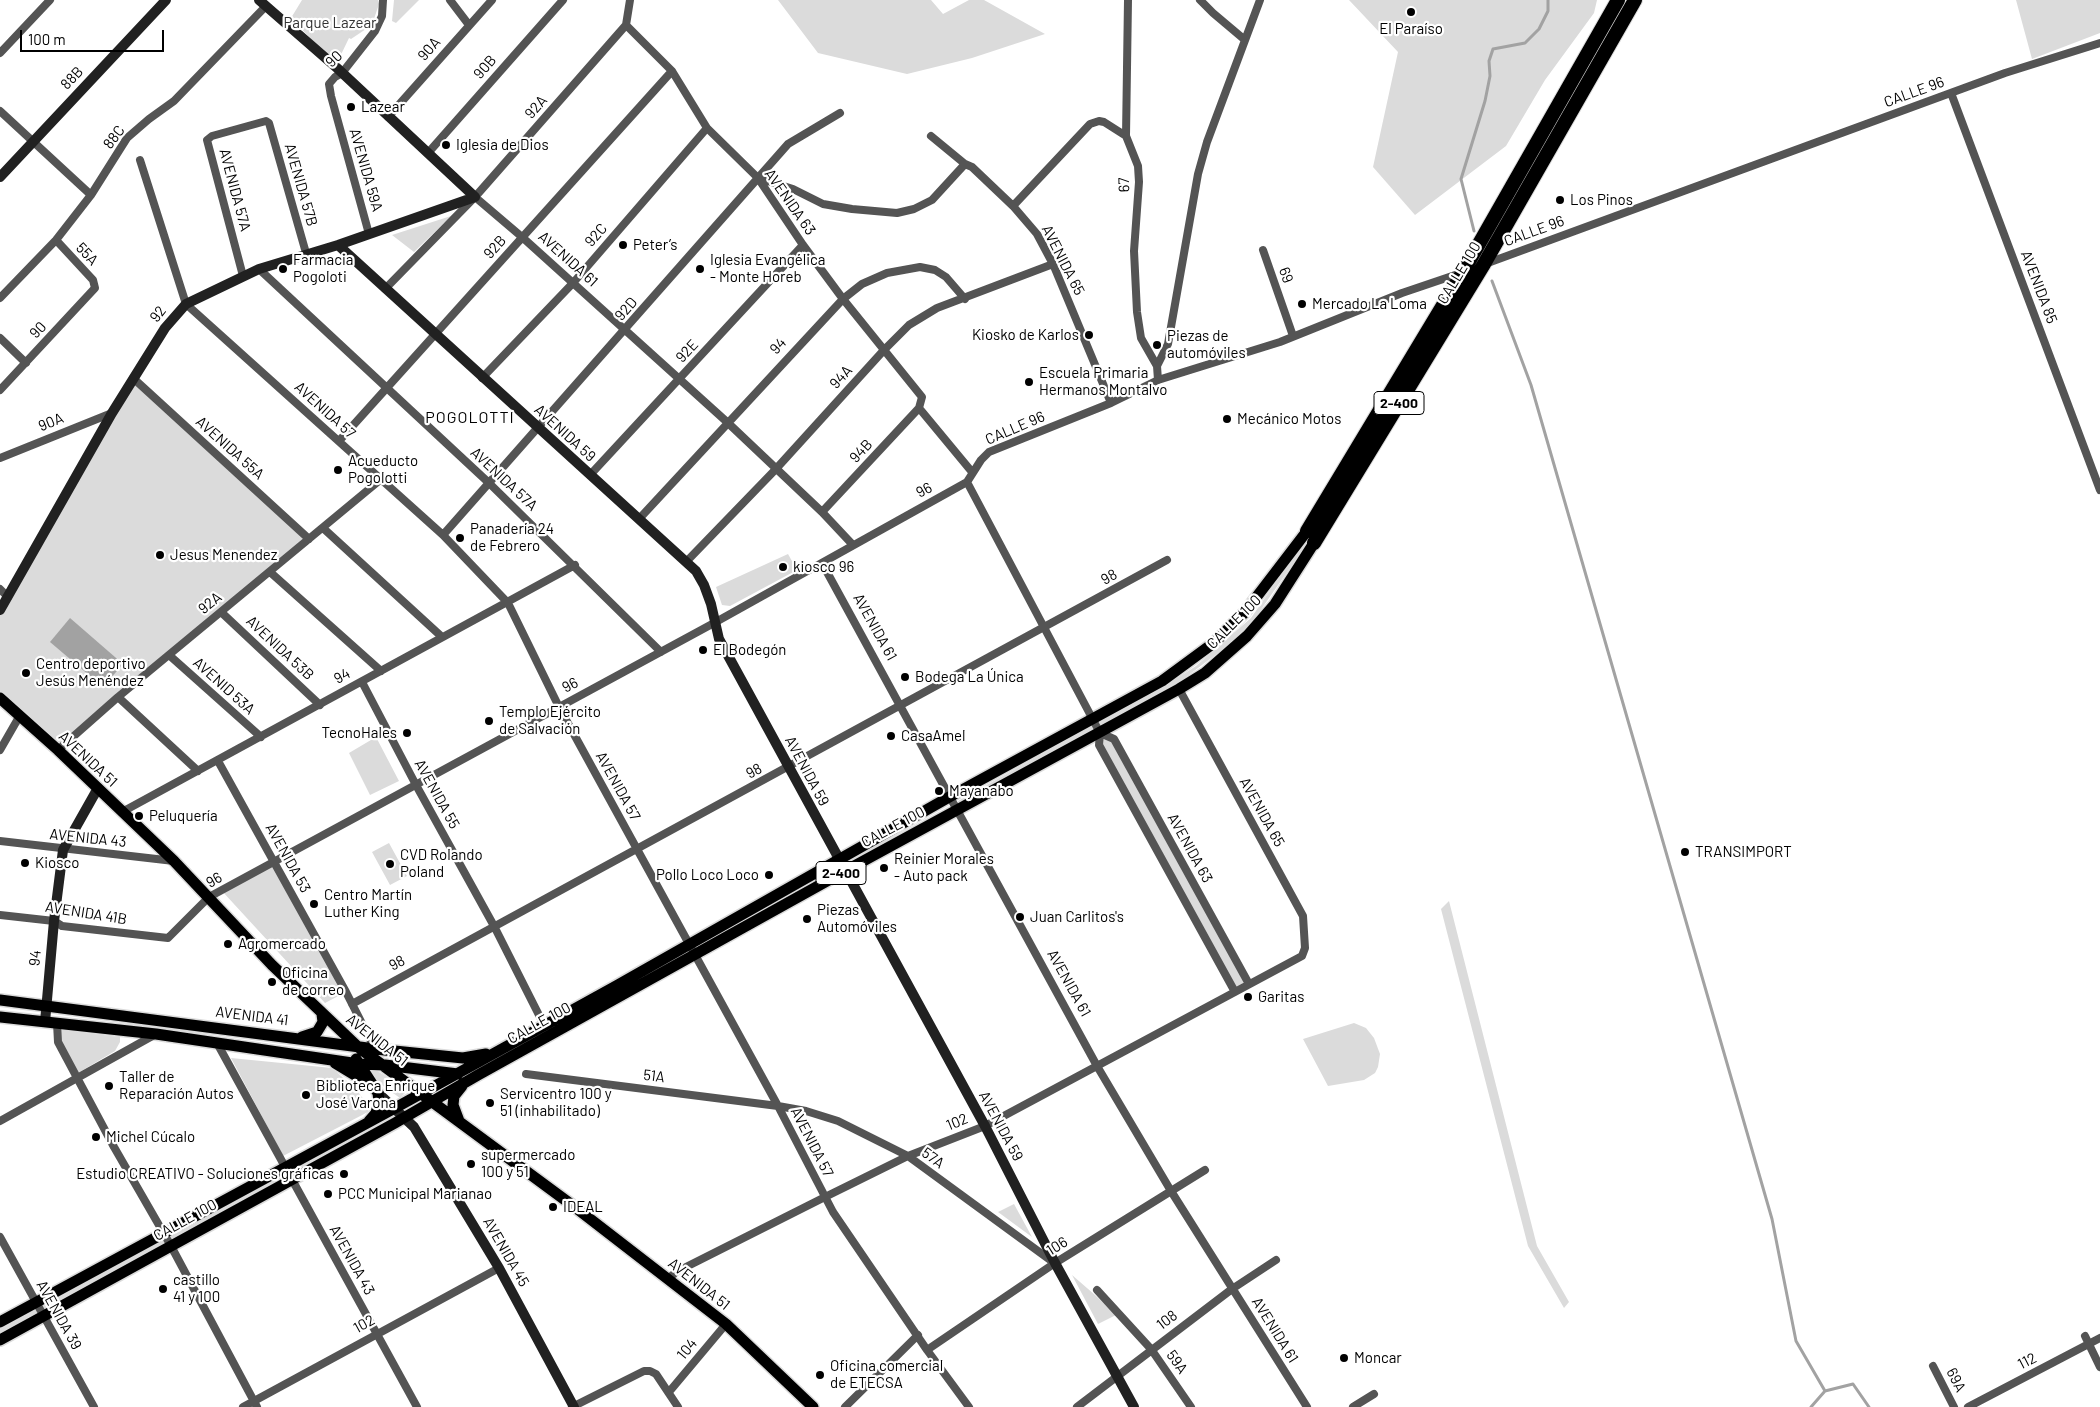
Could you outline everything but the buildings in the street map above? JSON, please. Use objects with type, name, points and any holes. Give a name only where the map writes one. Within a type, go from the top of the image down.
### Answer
[{"type":"highway","name":"CALLE 100","points":[[1307,530],[1463,272],[1618,0]]},
{"type":"highway","name":"CALLE 100","points":[[1314,543],[1484,264],[1635,0]]},
{"type":"main road","name":"CALLE 100","points":[[0,1322],[421,1094],[951,796],[1162,681],[1215,642],[1245,612],[1307,530]]},
{"type":"main road","name":"CALLE 100","points":[[0,1340],[292,1180],[845,871],[1179,690],[1205,673],[1247,636],[1275,604],[1314,543]]},
{"type":"main road","name":"AVENIDA 51","points":[[0,698],[58,750],[174,861],[272,965],[353,1046],[385,1065],[431,1102],[726,1324],[813,1407]]},
{"type":"main road","name":"AVENIDA 41","points":[[0,1000],[375,1049],[463,1058],[499,1050]]},
{"type":"main road","points":[[299,1038],[317,1032],[323,1022],[322,1014]]},
{"type":"main road","name":"AVENIDA 41","points":[[0,1017],[156,1034],[359,1064],[478,1075]]},
{"type":"main road","points":[[353,1046],[359,1064],[376,1090],[379,1101],[376,1113],[366,1123]]},
{"type":"main road","points":[[323,1059],[347,1070],[376,1090]]},
{"type":"main road","points":[[459,1122],[453,1105],[454,1096],[458,1090],[478,1075]]},
{"type":"street","points":[[0,53],[50,0]]},
{"type":"street","name":"88B","points":[[0,177],[166,0]]},
{"type":"street","name":"90","points":[[330,84],[335,77],[342,73],[379,24],[384,0]]},
{"type":"street","points":[[450,0],[469,25]]},
{"type":"street","name":"90A","points":[[388,117],[492,0]]},
{"type":"street","name":"90B","points":[[428,153],[563,0]]},
{"type":"street","points":[[626,25],[630,0]]},
{"type":"street","name":"67","points":[[1128,0],[1126,136],[1138,166],[1139,182],[1134,251],[1137,312],[1141,338],[1157,366]]},
{"type":"street","points":[[1200,0],[1213,14],[1245,40]]},
{"type":"street","points":[[1158,380],[1157,366],[1168,344],[1198,174],[1207,142],[1260,0]]},
{"type":"street","name":"AVENIDA 61","points":[[263,3],[342,73],[475,197],[727,422],[822,512],[852,544]]},
{"type":"street","name":"88C","points":[[0,298],[56,240],[91,195],[127,138],[148,119],[174,101],[263,3]]},
{"type":"street","name":"AVENIDA 63","points":[[626,25],[672,72],[706,128],[758,178],[803,245],[922,397],[919,408],[972,472]]},
{"type":"street","name":"92A","points":[[385,289],[475,197],[626,25]]},
{"type":"street","name":"CALLE 96","points":[[967,482],[972,472],[989,452],[1111,403],[1158,380],[1294,336],[1402,293],[2005,73],[2100,43]]},
{"type":"street","name":"92B","points":[[339,441],[672,72]]},
{"type":"street","name":"AVENIDA 59A","points":[[330,84],[331,96],[370,234]]},
{"type":"street","name":"AVENIDA 85","points":[[1951,93],[2100,490]]},
{"type":"street","points":[[0,111],[91,195]]},
{"type":"street","name":"92D","points":[[443,535],[788,144],[840,113]]},
{"type":"street","name":"AVENIDA 57B","points":[[207,140],[212,136],[266,121],[268,123],[306,254]]},
{"type":"street","points":[[1013,206],[1090,124],[1099,121],[1104,122],[1126,136]]},
{"type":"street","name":"92C","points":[[482,378],[573,283],[706,128]]},
{"type":"street","name":"AVENIDA 65","points":[[931,136],[965,164],[972,167],[1013,206],[1037,234],[1052,264],[1111,403]]},
{"type":"street","name":"AVENIDA 57A","points":[[207,140],[243,276]]},
{"type":"street","points":[[140,160],[186,304]]},
{"type":"street","points":[[758,178],[793,188],[823,204],[852,209],[897,212],[914,209],[932,200],[965,164]]},
{"type":"street","name":"92","points":[[0,610],[133,378],[165,328],[186,304],[259,269],[338,245],[475,197]]},
{"type":"street","name":"55A","points":[[56,240],[93,280],[96,288]]},
{"type":"street","name":"AVENIDA 59","points":[[338,245],[696,571],[711,604],[718,639],[985,1126],[1055,1264],[1134,1407]]},
{"type":"street","name":"92E","points":[[590,475],[803,245]]},
{"type":"street","name":"69","points":[[1263,250],[1294,336]]},
{"type":"street","name":"94A","points":[[686,562],[776,470],[884,350],[909,325],[937,308],[1052,264]]},
{"type":"street","name":"94","points":[[639,519],[843,298],[862,284],[876,276],[906,268],[920,267],[935,270],[946,277],[964,298]]},
{"type":"street","name":"AVENIDA 57A","points":[[259,269],[489,483],[575,565],[661,652]]},
{"type":"street","name":"90","points":[[0,390],[96,288]]},
{"type":"street","name":"AVENIDA 57","points":[[186,304],[443,535],[508,603],[559,707],[778,1106],[833,1212],[927,1350],[969,1407]]},
{"type":"street","points":[[0,338],[26,363]]},
{"type":"street","name":"AVENIDA 55A","points":[[133,378],[309,539]]},
{"type":"street","name":"94B","points":[[822,512],[919,408]]},
{"type":"street","name":"90A","points":[[0,458],[112,413]]},
{"type":"street","name":"92A","points":[[58,750],[118,697],[380,480]]},
{"type":"street","name":"AVENIDA 63","points":[[967,482],[1100,733],[1099,746],[1235,992]]},
{"type":"street","name":"96","points":[[168,938],[209,897],[275,863],[714,623],[822,563],[852,544],[967,482]]},
{"type":"street","points":[[323,528],[442,637]]},
{"type":"street","name":"98","points":[[352,1004],[1044,629],[1167,560]]},
{"type":"street","name":"AVENIDA 61","points":[[822,563],[1097,1066],[1171,1191],[1307,1407]]},
{"type":"street","name":"94","points":[[122,812],[575,565]]},
{"type":"street","points":[[270,572],[381,671]]},
{"type":"street","points":[[0,589],[8,597]]},
{"type":"street","name":"AVENIDA 53B","points":[[221,612],[320,705]]},
{"type":"street","name":"AVENID 53A","points":[[169,655],[261,737]]},
{"type":"street","name":"AVENIDA 55","points":[[362,682],[416,785],[494,926],[544,1025]]},
{"type":"street","name":"AVENIDA 65","points":[[1179,690],[1303,916],[1305,952]]},
{"type":"street","points":[[118,697],[198,771]]},
{"type":"street","points":[[0,750],[19,717]]},
{"type":"street","name":"AVENIDA 63","points":[[1100,733],[1114,739],[1249,984]]},
{"type":"street","name":"AVENIDA 53","points":[[218,760],[385,1065]]},
{"type":"street","name":"94","points":[[51,1022],[46,1005],[63,850],[98,788]]},
{"type":"street","points":[[147,858],[153,851],[152,840]]},
{"type":"street","name":"AVENIDA 43","points":[[0,841],[63,850],[174,861]]},
{"type":"street","name":"AVENIDA 41B","points":[[0,915],[54,920],[62,926],[168,938]]},
{"type":"street","name":"102","points":[[668,1279],[676,1272],[825,1196],[908,1156],[985,1126],[1302,956],[1305,952]]},
{"type":"street","points":[[51,1022],[58,1042],[114,1147],[172,1246],[255,1404]]},
{"type":"street","points":[[0,1121],[79,1079],[156,1034]]},
{"type":"street","points":[[217,1043],[286,1168]]},
{"type":"street","name":"51A","points":[[526,1074],[778,1106]]},
{"type":"street","name":"AVENIDA 45","points":[[376,1090],[414,1127],[499,1268],[574,1407]]},
{"type":"street","name":"57A","points":[[778,1106],[806,1111],[838,1121],[908,1156],[1055,1264]]},
{"type":"street","name":"AVENIDA 43","points":[[286,1168],[417,1407]]},
{"type":"street","name":"106","points":[[927,1350],[1055,1264],[1205,1170]]},
{"type":"street","name":"AVENIDA 39","points":[[0,1237],[94,1407]]},
{"type":"street","name":"108","points":[[1077,1407],[1232,1289],[1276,1260]]},
{"type":"street","name":"102","points":[[243,1407],[255,1404],[377,1333],[499,1268]]},
{"type":"street","name":"59A","points":[[1097,1290],[1151,1349],[1191,1407]]},
{"type":"street","name":"104","points":[[669,1392],[726,1324]]},
{"type":"street","points":[[845,1407],[918,1335]]},
{"type":"street","points":[[2085,1336],[2100,1367]]},
{"type":"street","name":"112","points":[[1968,1407],[2100,1338]]},
{"type":"street","name":"69A","points":[[1933,1366],[1954,1407]]},
{"type":"street","points":[[574,1407],[644,1371],[656,1374],[678,1407]]},
{"type":"street","points":[[1353,1407],[1374,1394]]},
{"type":"green space","name":"Parque Lazear","points":[[302,0],[378,0],[379,4],[372,25],[351,39],[349,38],[336,65],[291,18]]},
{"type":"green space","points":[[394,0],[419,0],[396,23],[392,21]]},
{"type":"green space","points":[[778,0],[931,0],[943,14],[969,0],[984,0],[1045,34],[972,58],[907,74],[818,53]]},
{"type":"green space","points":[[1349,0],[1597,0],[1594,13],[1545,80],[1506,146],[1415,215],[1373,167],[1398,52]]},
{"type":"green space","points":[[2016,0],[2100,0],[2100,33],[2032,59]]},
{"type":"green space","points":[[451,216],[414,252],[392,235]]},
{"type":"green space","points":[[1472,273],[1313,535],[1253,621],[1222,650],[1174,686],[1100,725],[1099,722],[1196,666],[1251,618],[1301,546],[1468,274]]},
{"type":"green space","name":"Jesus Menendez","points":[[133,378],[309,539],[58,750],[0,698],[0,610]]},
{"type":"green space","points":[[788,554],[797,570],[730,606],[722,605],[716,587]]},
{"type":"green space","points":[[1092,726],[1094,728],[959,803],[958,801]]},
{"type":"green space","points":[[376,737],[399,781],[370,795],[349,753]]},
{"type":"green space","points":[[1103,737],[1112,741],[1245,983],[1236,988],[1102,745]]},
{"type":"green space","name":"CVD Rolando Poland","points":[[389,843],[407,876],[390,885],[372,852]]},
{"type":"green space","points":[[275,863],[346,992],[325,1003],[222,891]]},
{"type":"green space","points":[[1449,901],[1537,1246],[1569,1302],[1564,1308],[1528,1246],[1441,909]]},
{"type":"green space","points":[[1354,1023],[1366,1028],[1374,1038],[1380,1054],[1378,1067],[1375,1073],[1364,1080],[1328,1086],[1303,1039]]},
{"type":"green space","points":[[61,1030],[120,1037],[120,1042],[115,1051],[78,1073],[60,1039]]},
{"type":"green space","points":[[231,1058],[332,1068],[356,1089],[370,1108],[368,1112],[283,1156]]},
{"type":"green space","points":[[374,1069],[399,1084],[405,1093],[400,1098],[376,1081],[370,1075],[371,1070]]},
{"type":"green space","points":[[394,1115],[390,1120],[0,1334],[0,1328]]},
{"type":"green space","points":[[1014,1204],[1032,1237],[998,1212]]},
{"type":"green space","points":[[1072,1275],[1095,1295],[1116,1315],[1098,1324]]},
{"type":"shaded area","points":[[70,618],[123,664],[103,687],[50,642]]},
{"type":"waterway","points":[[1474,231],[1461,179],[1485,101],[1490,76],[1489,61],[1493,49],[1525,43],[1539,29],[1548,11],[1548,0]]},
{"type":"waterway","points":[[1492,281],[1531,385],[1772,1219],[1796,1341],[1825,1391]]},
{"type":"waterway","points":[[1811,1407],[1825,1391],[1853,1384],[1869,1407]]},
{"type":"place","name":"El Paraíso","points":[[1411,12]]},
{"type":"place","name":"Lazear","points":[[351,107]]},
{"type":"place","name":"Iglesia de Dios","points":[[446,145]]},
{"type":"place","name":"Los Pinos","points":[[1560,200]]},
{"type":"place","name":"Peter’s","points":[[623,245]]},
{"type":"place","name":"Farmacia Pogoloti","points":[[283,269]]},
{"type":"place","name":"Iglesia Evangélica - Monte Horeb","points":[[700,269]]},
{"type":"place","name":"Mercado La Loma","points":[[1302,304]]},
{"type":"place","name":"Kiosko de Karlos","points":[[1089,335]]},
{"type":"place","name":"Piezas de automóviles","points":[[1157,345]]},
{"type":"place","name":"Escuela Primaria Hermanos Montalvo","points":[[1029,382]]},
{"type":"place","name":"Mecánico Motos","points":[[1227,419]]},
{"type":"place","name":"Acueducto Pogolotti","points":[[338,470]]},
{"type":"place","name":"Panadería 24 de Febrero","points":[[460,538]]},
{"type":"place","name":"Jesus Menendez","points":[[160,555]]},
{"type":"place","name":"kiosco 96","points":[[783,567]]},
{"type":"place","name":"El Bodegón","points":[[703,650]]},
{"type":"place","name":"Centro deportivo Jesús Menéndez","points":[[26,673]]},
{"type":"place","name":"Bodega La Única","points":[[905,677]]},
{"type":"place","name":"Templo Ejército de Salvación","points":[[489,721]]},
{"type":"place","name":"TecnoHales","points":[[407,733]]},
{"type":"place","name":"CasaAmel","points":[[891,736]]},
{"type":"place","name":"Mayanabo","points":[[939,791]]},
{"type":"place","name":"Peluquería","points":[[139,816]]},
{"type":"place","name":"TRANSIMPORT","points":[[1685,852]]},
{"type":"place","name":"Kiosco","points":[[25,863]]},
{"type":"place","name":"CVD Rolando Poland","points":[[390,864]]},
{"type":"place","name":"Reinier Morales - Auto pack","points":[[884,868]]},
{"type":"place","name":"Pollo Loco Loco","points":[[769,875]]},
{"type":"place","name":"Centro Martín Luther King","points":[[314,904]]},
{"type":"place","name":"Juan Carlitos's","points":[[1020,917]]},
{"type":"place","name":"Piezas Automóviles","points":[[807,919]]},
{"type":"place","name":"Agromercado","points":[[228,944]]},
{"type":"place","name":"Oficina de correo","points":[[272,982]]},
{"type":"place","name":"Garitas","points":[[1248,997]]},
{"type":"place","name":"Taller de Reparación Autos","points":[[109,1086]]},
{"type":"place","name":"Biblioteca Enrique José Varona","points":[[306,1095]]},
{"type":"place","name":"Servicentro 100 y 51 (inhabilitado)","points":[[490,1103]]},
{"type":"place","name":"Michel Cúcalo","points":[[96,1137]]},
{"type":"place","name":"supermercado 100 y 51","points":[[471,1164]]},
{"type":"place","name":"Estudio CREATIVO - Soluciones gráficas","points":[[344,1174]]},
{"type":"place","name":"PCC Municipal Marianao","points":[[328,1194]]},
{"type":"place","name":"IDEAL","points":[[553,1207]]},
{"type":"place","name":"castillo 41 y 100","points":[[163,1289]]},
{"type":"place","name":"Moncar","points":[[1344,1358]]},
{"type":"place","name":"Oficina comercial de ETECSA","points":[[820,1375]]},
{"type":"district","name":"POGOLOTTI","points":[[470,418]]}]
